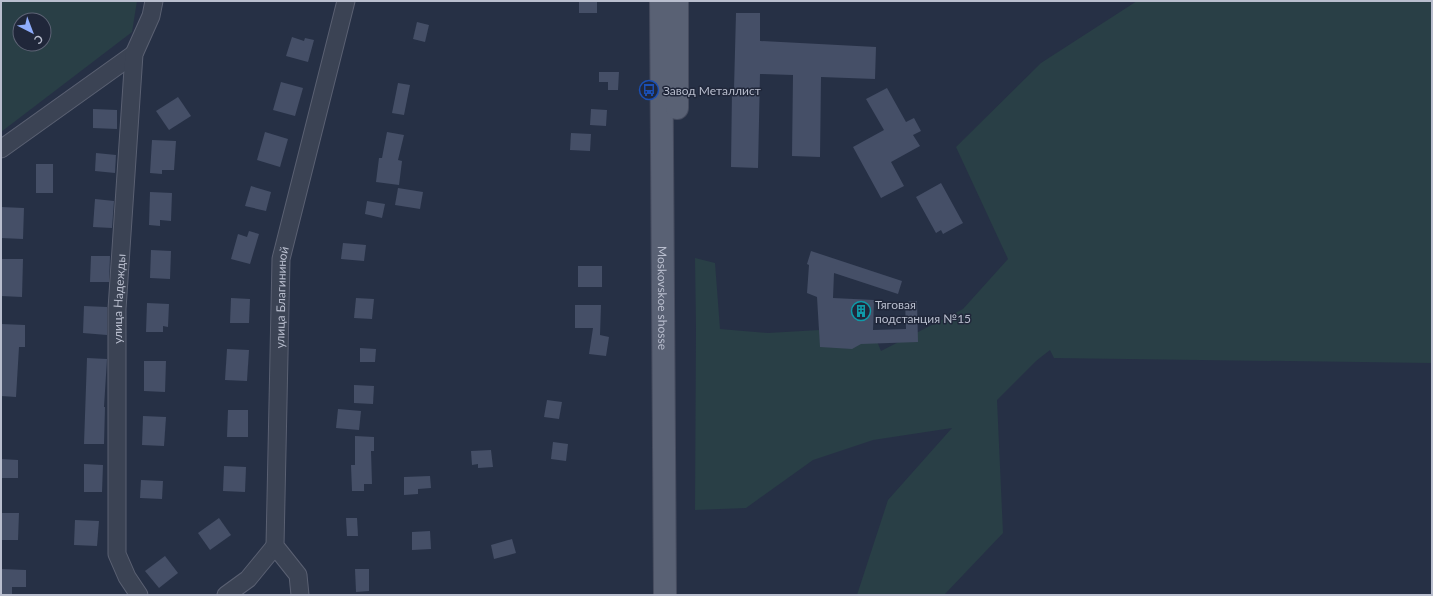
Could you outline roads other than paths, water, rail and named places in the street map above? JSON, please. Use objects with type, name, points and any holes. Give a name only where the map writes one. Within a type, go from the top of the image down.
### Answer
[{"type":"main road","name":"Moskovskoe shosse","points":[[661,1],[666,595]]},
{"type":"main road","name":"Moskovskoe shosse","points":[[677,1],[681,595]]},
{"type":"street","name":"улица Надежды","points":[[139,595],[127,577],[117,554],[117,310],[134,54],[151,16],[154,1]]},
{"type":"street","name":"улица Благининой","points":[[276,546],[281,259],[346,1]]},
{"type":"street","points":[[1,149],[134,54]]},
{"type":"street","points":[[226,595],[248,579],[276,546],[298,575],[300,595]]},
{"type":"place","name":"Завод Металлист","points":[[649,90]]},
{"type":"place","name":"Тяговая подстанция №15","points":[[861,311]]}]
